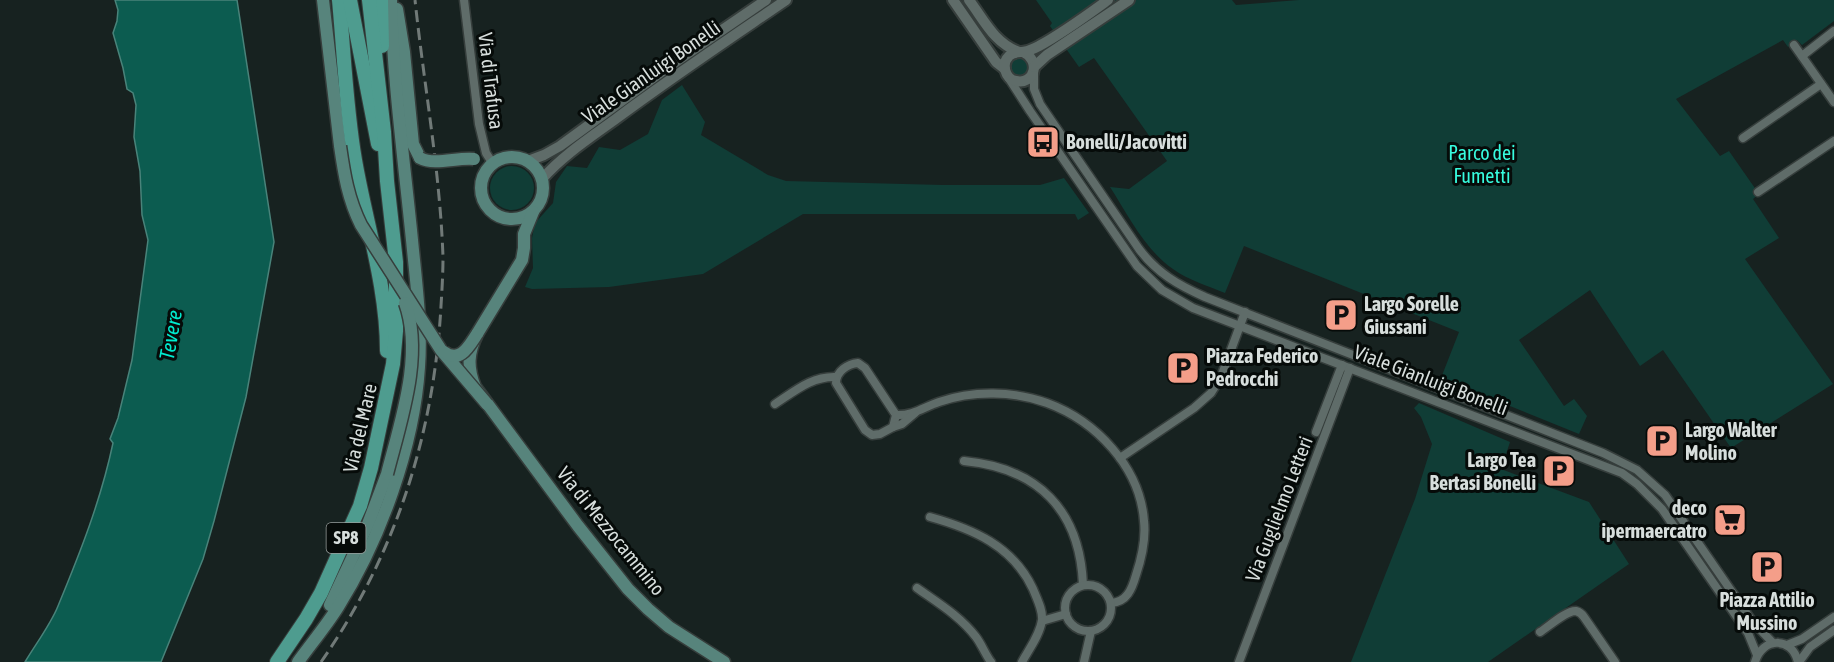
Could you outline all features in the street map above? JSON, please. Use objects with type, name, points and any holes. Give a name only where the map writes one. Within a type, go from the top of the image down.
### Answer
[{"type":"main road","points":[[323,0],[346,186],[351,202],[361,225],[441,350]]},
{"type":"main road","points":[[339,0],[355,158],[384,304],[387,334],[386,401]]},
{"type":"main road","name":"Via del Mare","points":[[350,0],[372,117],[387,181]]},
{"type":"main road","name":"Via del Mare","points":[[277,662],[315,604],[348,535],[369,477],[395,347],[397,296],[395,250],[369,0]]},
{"type":"main road","points":[[381,0],[384,132]]},
{"type":"main road","points":[[297,662],[339,604],[375,534],[390,500],[398,473],[417,390],[420,359],[418,303],[392,45],[391,0]]},
{"type":"main road","points":[[396,0],[415,151],[420,158],[429,161],[461,158],[474,159],[492,165]]},
{"type":"main road","points":[[513,157],[528,161],[537,169],[542,179],[544,188],[542,197],[532,212],[524,217],[508,219],[498,216],[483,200],[481,185],[484,174],[502,158],[513,157]]},
{"type":"main road","name":"Via di Mezzocammino","points":[[441,350],[450,356],[460,355],[477,334],[522,260],[525,249],[524,234],[532,212]]},
{"type":"main road","points":[[297,662],[331,604],[375,508],[387,474],[406,397],[412,346],[409,316],[394,277]]},
{"type":"main road","name":"Via di Mezzocammino","points":[[477,334],[469,354],[469,368],[477,392],[628,589],[678,634],[724,662]]},
{"type":"main road","name":"Via di Mezzocammino","points":[[441,350],[487,404]]},
{"type":"street","name":"Via di Trafusa","points":[[464,0],[479,124],[486,153],[492,165]]},
{"type":"street","name":"Viale Gianluigi Bonelli","points":[[528,161],[560,146],[671,65],[766,0]]},
{"type":"street","name":"Viale Gianluigi Bonelli","points":[[542,179],[566,156],[644,98],[786,0]]},
{"type":"street","name":"Viale Gianluigi Bonelli","points":[[953,0],[1006,73],[1130,256],[1148,278],[1165,292],[1183,303],[1240,326],[1622,473],[1648,495],[1667,516],[1748,633],[1756,658]]},
{"type":"street","points":[[969,0],[998,40],[1031,58],[1034,67]]},
{"type":"street","points":[[1108,0],[1058,41],[1034,67],[1030,76],[1022,81],[1012,80],[1006,73],[1008,57],[1058,41],[1129,0]]},
{"type":"street","points":[[1802,56],[1834,32]]},
{"type":"street","points":[[1794,45],[1834,102]]},
{"type":"street","name":"Viale Gianluigi Bonelli","points":[[1034,67],[1034,89],[1040,104],[1149,261],[1165,277],[1180,286],[1626,463],[1645,476],[1669,501],[1752,621],[1773,643]]},
{"type":"street","points":[[1743,138],[1821,84]]},
{"type":"street","points":[[1758,192],[1834,141]]},
{"type":"street","points":[[1120,458],[1204,400],[1214,389],[1221,377],[1245,312]]},
{"type":"street","points":[[776,404],[816,379],[836,376],[851,365],[862,364],[896,415],[893,427]]},
{"type":"street","points":[[1316,432],[1346,367]]},
{"type":"street","name":"Via Guglielmo Letteri","points":[[1239,662],[1346,367]]},
{"type":"street","points":[[836,376],[838,387],[867,432],[877,435],[902,424],[915,413]]},
{"type":"street","points":[[896,415],[915,413],[941,401],[970,395],[1002,394],[1031,399],[1059,408],[1100,435],[1120,458],[1132,480],[1144,518],[1141,559],[1132,588],[1124,599],[1111,603]]},
{"type":"street","points":[[964,461],[988,464],[1015,472],[1031,481],[1050,498],[1066,518],[1073,532],[1081,558],[1083,585]]},
{"type":"street","points":[[930,517],[971,531],[994,543],[1021,570],[1040,608],[1042,621],[1022,662]]},
{"type":"street","points":[[1083,585],[1097,586],[1104,590],[1111,603],[1111,613],[1107,621],[1091,631],[1084,631],[1073,626],[1066,614],[1068,597],[1072,591],[1083,585]]},
{"type":"street","points":[[917,588],[961,621],[979,642],[991,662]]},
{"type":"street","points":[[1540,632],[1568,613],[1579,612],[1615,662]]},
{"type":"street","points":[[1042,621],[1066,614]]},
{"type":"street","points":[[1786,645],[1807,636],[1834,617]]},
{"type":"street","points":[[1756,658],[1764,647],[1773,643],[1786,645],[1794,651],[1799,662],[1810,647],[1834,630]]},
{"type":"street","points":[[1084,662],[1091,631]]},
{"type":"green space","name":"Parco dei Fumetti","points":[[1036,0],[1232,0],[1236,5],[1299,0],[1834,0],[1834,21],[1802,45],[1797,40],[1788,47],[1783,40],[1676,99],[1720,156],[1729,151],[1759,194],[1753,199],[1779,238],[1745,259],[1833,384],[1731,448],[1663,350],[1640,366],[1590,290],[1519,340],[1564,406],[1574,399],[1587,416],[1579,434],[1441,378],[1459,332],[1244,246],[1225,293],[1192,280],[1173,269],[1154,252],[1110,187],[1129,189],[1167,161],[1094,58],[1079,67],[1050,26],[1052,23]]},
{"type":"green space","points":[[1019,57],[1026,60],[1029,67],[1026,74],[1019,77],[1012,74],[1009,67],[1012,60]]},
{"type":"green space","points":[[682,85],[705,122],[701,135],[768,175],[786,181],[1040,185],[1064,178],[1089,213],[1078,220],[1075,214],[803,214],[703,274],[609,287],[532,289],[525,287],[533,268],[532,238],[535,223],[553,203],[556,182],[567,166],[587,168],[599,147],[620,150],[648,134],[662,100]]},
{"type":"green space","points":[[512,166],[528,172],[534,188],[528,204],[512,210],[496,204],[490,188],[496,172]]},
{"type":"green space","points":[[1419,403],[1510,442],[1501,469],[1589,502],[1629,564],[1488,662],[1351,662],[1415,499],[1432,444],[1421,417],[1414,408]]},
{"type":"water","name":"Tevere","points":[[115,0],[237,0],[274,242],[246,397],[214,521],[203,559],[161,662],[25,662],[55,613],[89,526],[108,464],[113,443],[110,439],[118,418],[132,360],[148,240],[142,215],[140,171],[134,137],[136,105],[133,93],[127,89],[113,33],[118,10]]},
{"type":"railway","points":[[321,662],[347,622],[390,537],[419,447],[430,401],[437,354],[443,257],[435,160],[415,0]]},
{"type":"place","name":"Bonelli/Jacovitti","points":[[1043,142]]},
{"type":"place","name":"Largo Sorelle Giussani","points":[[1341,315]]},
{"type":"place","name":"Piazza Federico Pedrocchi","points":[[1183,368]]},
{"type":"place","name":"Largo Walter Molino","points":[[1662,441]]},
{"type":"place","name":"Largo Tea Bertasi Bonelli","points":[[1559,471]]},
{"type":"place","name":"deco ipermaercatro","points":[[1730,520]]},
{"type":"place","name":"Piazza Attilio Mussino","points":[[1767,567]]}]
